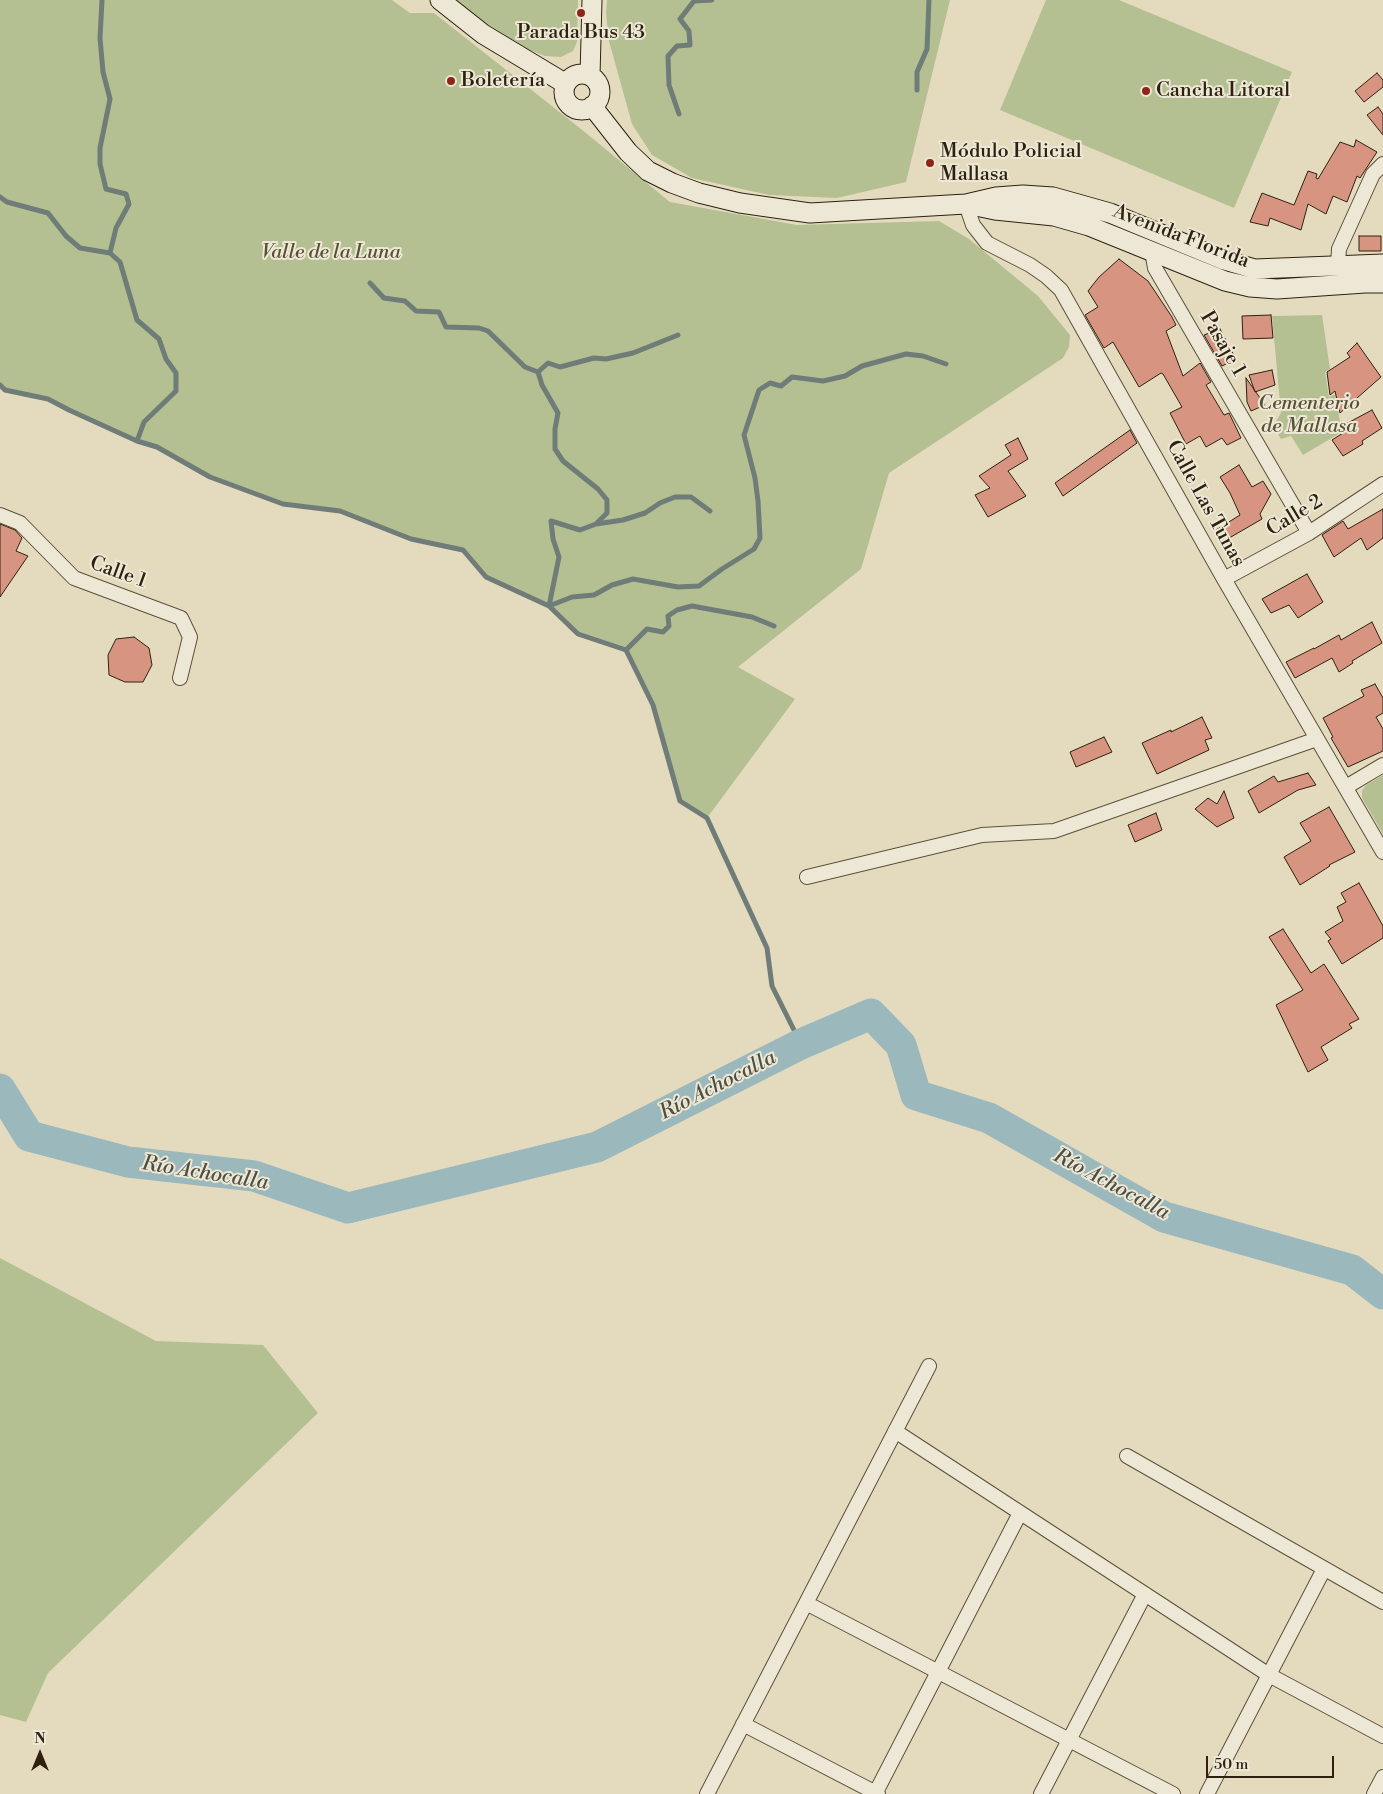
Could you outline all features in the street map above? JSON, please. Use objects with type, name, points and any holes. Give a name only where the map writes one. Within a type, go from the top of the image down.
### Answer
[{"type":"main road","points":[[440,0],[483,34],[566,84]]},
{"type":"main road","points":[[590,76],[592,0]]},
{"type":"main road","points":[[584,74],[590,76],[598,85],[600,91],[596,102],[592,106],[580,109],[569,104],[564,94],[566,84],[574,76],[584,74]]},
{"type":"main road","name":"Avenida Florida","points":[[592,106],[628,152],[648,171],[672,184],[740,203],[810,214],[966,204],[996,197],[1024,195],[1053,197],[1110,213],[1224,260],[1255,269],[1383,264]]},
{"type":"main road","name":"Avenida Florida","points":[[966,204],[995,210],[1054,216],[1089,226],[1225,281],[1250,287],[1277,289],[1383,283]]},
{"type":"main road","points":[[1152,251],[1159,233]]},
{"type":"main road","points":[[1338,265],[1339,284]]},
{"type":"street","points":[[1338,265],[1339,249],[1373,174],[1383,164]]},
{"type":"street","name":"Calle Las Tunas","points":[[966,204],[973,225],[987,243],[1030,265],[1061,290],[1224,579],[1383,852]]},
{"type":"street","name":"Pasaje 1","points":[[1152,251],[1155,268],[1309,533]]},
{"type":"street","name":"Calle 2","points":[[1224,579],[1309,533],[1383,484]]},
{"type":"street","name":"Calle 1","points":[[0,515],[20,523],[74,578],[181,618],[190,638],[180,678]]},
{"type":"street","points":[[807,877],[982,835],[1054,831],[1317,738]]},
{"type":"street","points":[[1346,787],[1383,765]]},
{"type":"street","points":[[707,1794],[929,1366]]},
{"type":"street","points":[[896,1431],[1269,1674],[1383,1736]]},
{"type":"street","points":[[1127,1456],[1383,1602]]},
{"type":"street","points":[[743,1724],[876,1794],[1020,1513]]},
{"type":"street","points":[[1207,1794],[1324,1569]]},
{"type":"street","points":[[1041,1794],[1145,1594]]},
{"type":"street","points":[[806,1604],[1174,1794]]},
{"type":"street","points":[[1374,1794],[1383,1777]]},
{"type":"green space","name":"Valle de la Luna","points":[[0,0],[392,0],[410,13],[434,13],[670,202],[797,225],[939,221],[969,239],[1038,296],[1070,335],[1069,347],[1063,358],[889,473],[861,569],[738,667],[795,699],[707,818],[680,801],[653,705],[626,650],[578,634],[549,606],[486,577],[463,550],[411,539],[340,511],[283,504],[210,477],[157,447],[137,441],[48,399],[5,390],[0,385]]},
{"type":"green space","points":[[455,0],[578,0],[577,42],[573,51],[561,57],[545,56],[528,49],[473,15]]},
{"type":"green space","points":[[607,0],[950,0],[906,182],[837,198],[769,195],[692,178],[652,155],[632,124],[609,41],[606,13]]},
{"type":"green space","name":"Cancha Litoral","points":[[1046,0],[1119,0],[1292,72],[1234,208],[1000,110]]},
{"type":"green space","name":"Cementerio de Mallasa","points":[[1322,315],[1330,369],[1325,372],[1329,397],[1335,394],[1342,432],[1303,455],[1291,436],[1281,439],[1273,426],[1281,413],[1272,316]]},
{"type":"green space","points":[[1383,775],[1383,834],[1362,798],[1362,791],[1366,785]]},
{"type":"green space","points":[[0,1258],[156,1341],[263,1345],[318,1413],[48,1673],[26,1722],[0,1715]]},
{"type":"building","points":[[1377,73],[1383,80],[1383,87],[1364,102],[1355,91]]},
{"type":"building","points":[[1378,107],[1383,114],[1383,135],[1367,115]]},
{"type":"building","points":[[1356,140],[1377,152],[1360,178],[1357,176],[1347,202],[1333,196],[1326,214],[1308,204],[1301,230],[1270,218],[1268,226],[1250,222],[1262,193],[1294,205],[1308,171],[1317,174],[1316,178],[1318,179],[1340,142],[1354,147]]},
{"type":"building","points":[[1359,236],[1381,236],[1381,251],[1359,251]]},
{"type":"building","points":[[1119,259],[1148,281],[1172,317],[1176,325],[1166,331],[1183,376],[1200,363],[1211,382],[1206,385],[1224,415],[1229,413],[1241,438],[1227,445],[1222,438],[1206,447],[1200,436],[1186,444],[1170,413],[1182,407],[1163,374],[1161,373],[1139,387],[1113,342],[1104,348],[1085,315],[1098,307],[1088,291],[1099,277]]},
{"type":"building","points":[[1271,315],[1273,338],[1243,339],[1242,316]]},
{"type":"building","points":[[1220,329],[1236,359],[1222,366],[1204,335]]},
{"type":"building","points":[[1357,343],[1381,377],[1340,413],[1335,391],[1330,395],[1327,372],[1350,357],[1347,353]]},
{"type":"building","points":[[1272,370],[1275,385],[1255,392],[1249,375]]},
{"type":"building","points":[[1246,378],[1265,405],[1251,411],[1247,402]]},
{"type":"building","points":[[1372,410],[1382,428],[1362,441],[1363,444],[1343,456],[1332,440],[1343,433],[1342,426]]},
{"type":"building","points":[[1130,430],[1137,443],[1063,496],[1055,483]]},
{"type":"building","points":[[1018,438],[1028,459],[1008,471],[1026,496],[988,517],[975,495],[990,488],[979,476],[1011,455],[1005,445]]},
{"type":"building","points":[[1239,465],[1252,487],[1263,481],[1271,494],[1260,514],[1262,519],[1224,541],[1216,530],[1240,515],[1220,477]]},
{"type":"building","points":[[1383,509],[1383,538],[1367,550],[1361,538],[1334,557],[1322,535],[1343,521],[1348,529]]},
{"type":"building","points":[[0,524],[15,530],[22,538],[16,551],[28,556],[0,597]]},
{"type":"building","points":[[1307,574],[1323,602],[1298,618],[1289,605],[1271,613],[1262,599]]},
{"type":"building","points":[[1372,622],[1382,643],[1352,661],[1353,663],[1339,672],[1332,658],[1295,678],[1286,662],[1339,635],[1341,640]]},
{"type":"building","points":[[134,637],[149,648],[152,665],[143,682],[125,682],[109,675],[108,655],[116,639]]},
{"type":"building","points":[[1375,684],[1383,698],[1383,713],[1376,717],[1383,729],[1383,751],[1348,767],[1331,738],[1333,737],[1323,718],[1364,696],[1361,690]]},
{"type":"building","points":[[1202,717],[1212,738],[1205,740],[1209,750],[1157,774],[1142,743]]},
{"type":"building","points":[[1104,737],[1112,752],[1076,767],[1070,752]]},
{"type":"building","points":[[1308,773],[1316,785],[1298,790],[1259,813],[1248,791],[1274,776],[1278,782]]},
{"type":"building","points":[[1224,791],[1234,818],[1217,827],[1195,809],[1208,798],[1217,804]]},
{"type":"building","points":[[1329,807],[1355,852],[1329,865],[1300,885],[1284,857],[1311,841],[1300,823]]},
{"type":"building","points":[[1156,813],[1162,830],[1135,842],[1128,825]]},
{"type":"building","points":[[1359,883],[1383,926],[1383,938],[1342,964],[1328,941],[1331,939],[1325,932],[1343,921],[1337,907],[1346,902],[1341,893]]},
{"type":"building","points":[[1283,929],[1311,973],[1324,964],[1359,1019],[1349,1024],[1352,1028],[1321,1047],[1328,1060],[1308,1072],[1276,1005],[1303,990],[1269,937]]},
{"type":"waterway","points":[[102,0],[100,38],[103,72],[110,99],[100,148],[100,164],[106,189],[126,194],[129,204],[116,228],[110,253],[120,262],[137,320],[159,339],[166,359],[176,373],[176,391],[144,422],[137,441],[157,447],[210,477],[283,504],[340,511],[411,539],[463,550],[486,577],[549,606],[578,634],[626,650],[653,705],[680,801],[707,818],[767,948],[772,986],[801,1044]]},
{"type":"waterway","points":[[679,114],[669,85],[668,56],[677,46],[690,45],[689,31],[680,19],[694,1],[712,0]]},
{"type":"waterway","points":[[917,90],[917,72],[927,49],[929,0]]},
{"type":"waterway","points":[[0,197],[7,202],[48,213],[66,236],[80,248],[110,253]]},
{"type":"waterway","points":[[370,283],[384,298],[405,301],[416,311],[439,312],[446,327],[479,328],[488,331],[525,367],[538,372],[542,385],[558,413],[555,429],[555,449],[563,461],[598,489],[607,500],[607,513],[596,524],[580,530],[551,521],[553,539],[559,557],[549,606]]},
{"type":"waterway","points":[[538,372],[548,363],[560,367],[594,358],[606,359],[633,353],[678,335]]},
{"type":"waterway","points":[[549,606],[572,597],[594,595],[612,585],[633,579],[678,587],[699,586],[754,549],[760,538],[758,501],[755,478],[744,435],[759,390],[770,383],[781,386],[792,377],[823,381],[845,376],[862,366],[906,354],[923,356],[946,364]]},
{"type":"waterway","points":[[0,385],[5,390],[48,399],[137,441]]},
{"type":"waterway","points":[[596,524],[623,520],[645,513],[660,503],[675,497],[691,497],[710,511]]},
{"type":"waterway","points":[[626,650],[647,629],[663,632],[669,626],[668,616],[677,610],[692,606],[752,617],[774,626]]},
{"type":"waterway","name":"Río Achocalla","points":[[0,1089],[29,1136],[128,1162],[254,1176],[348,1208],[597,1147],[801,1044],[871,1014],[901,1045],[916,1095],[989,1118],[1164,1217],[1352,1270],[1383,1294]]},
{"type":"place","name":"Parada Bus 43","points":[[581,13]]},
{"type":"place","name":"Boletería","points":[[451,81]]},
{"type":"place","name":"Cancha Litoral","points":[[1146,91]]},
{"type":"place","name":"Módulo Policial Mallasa","points":[[930,163]]}]
